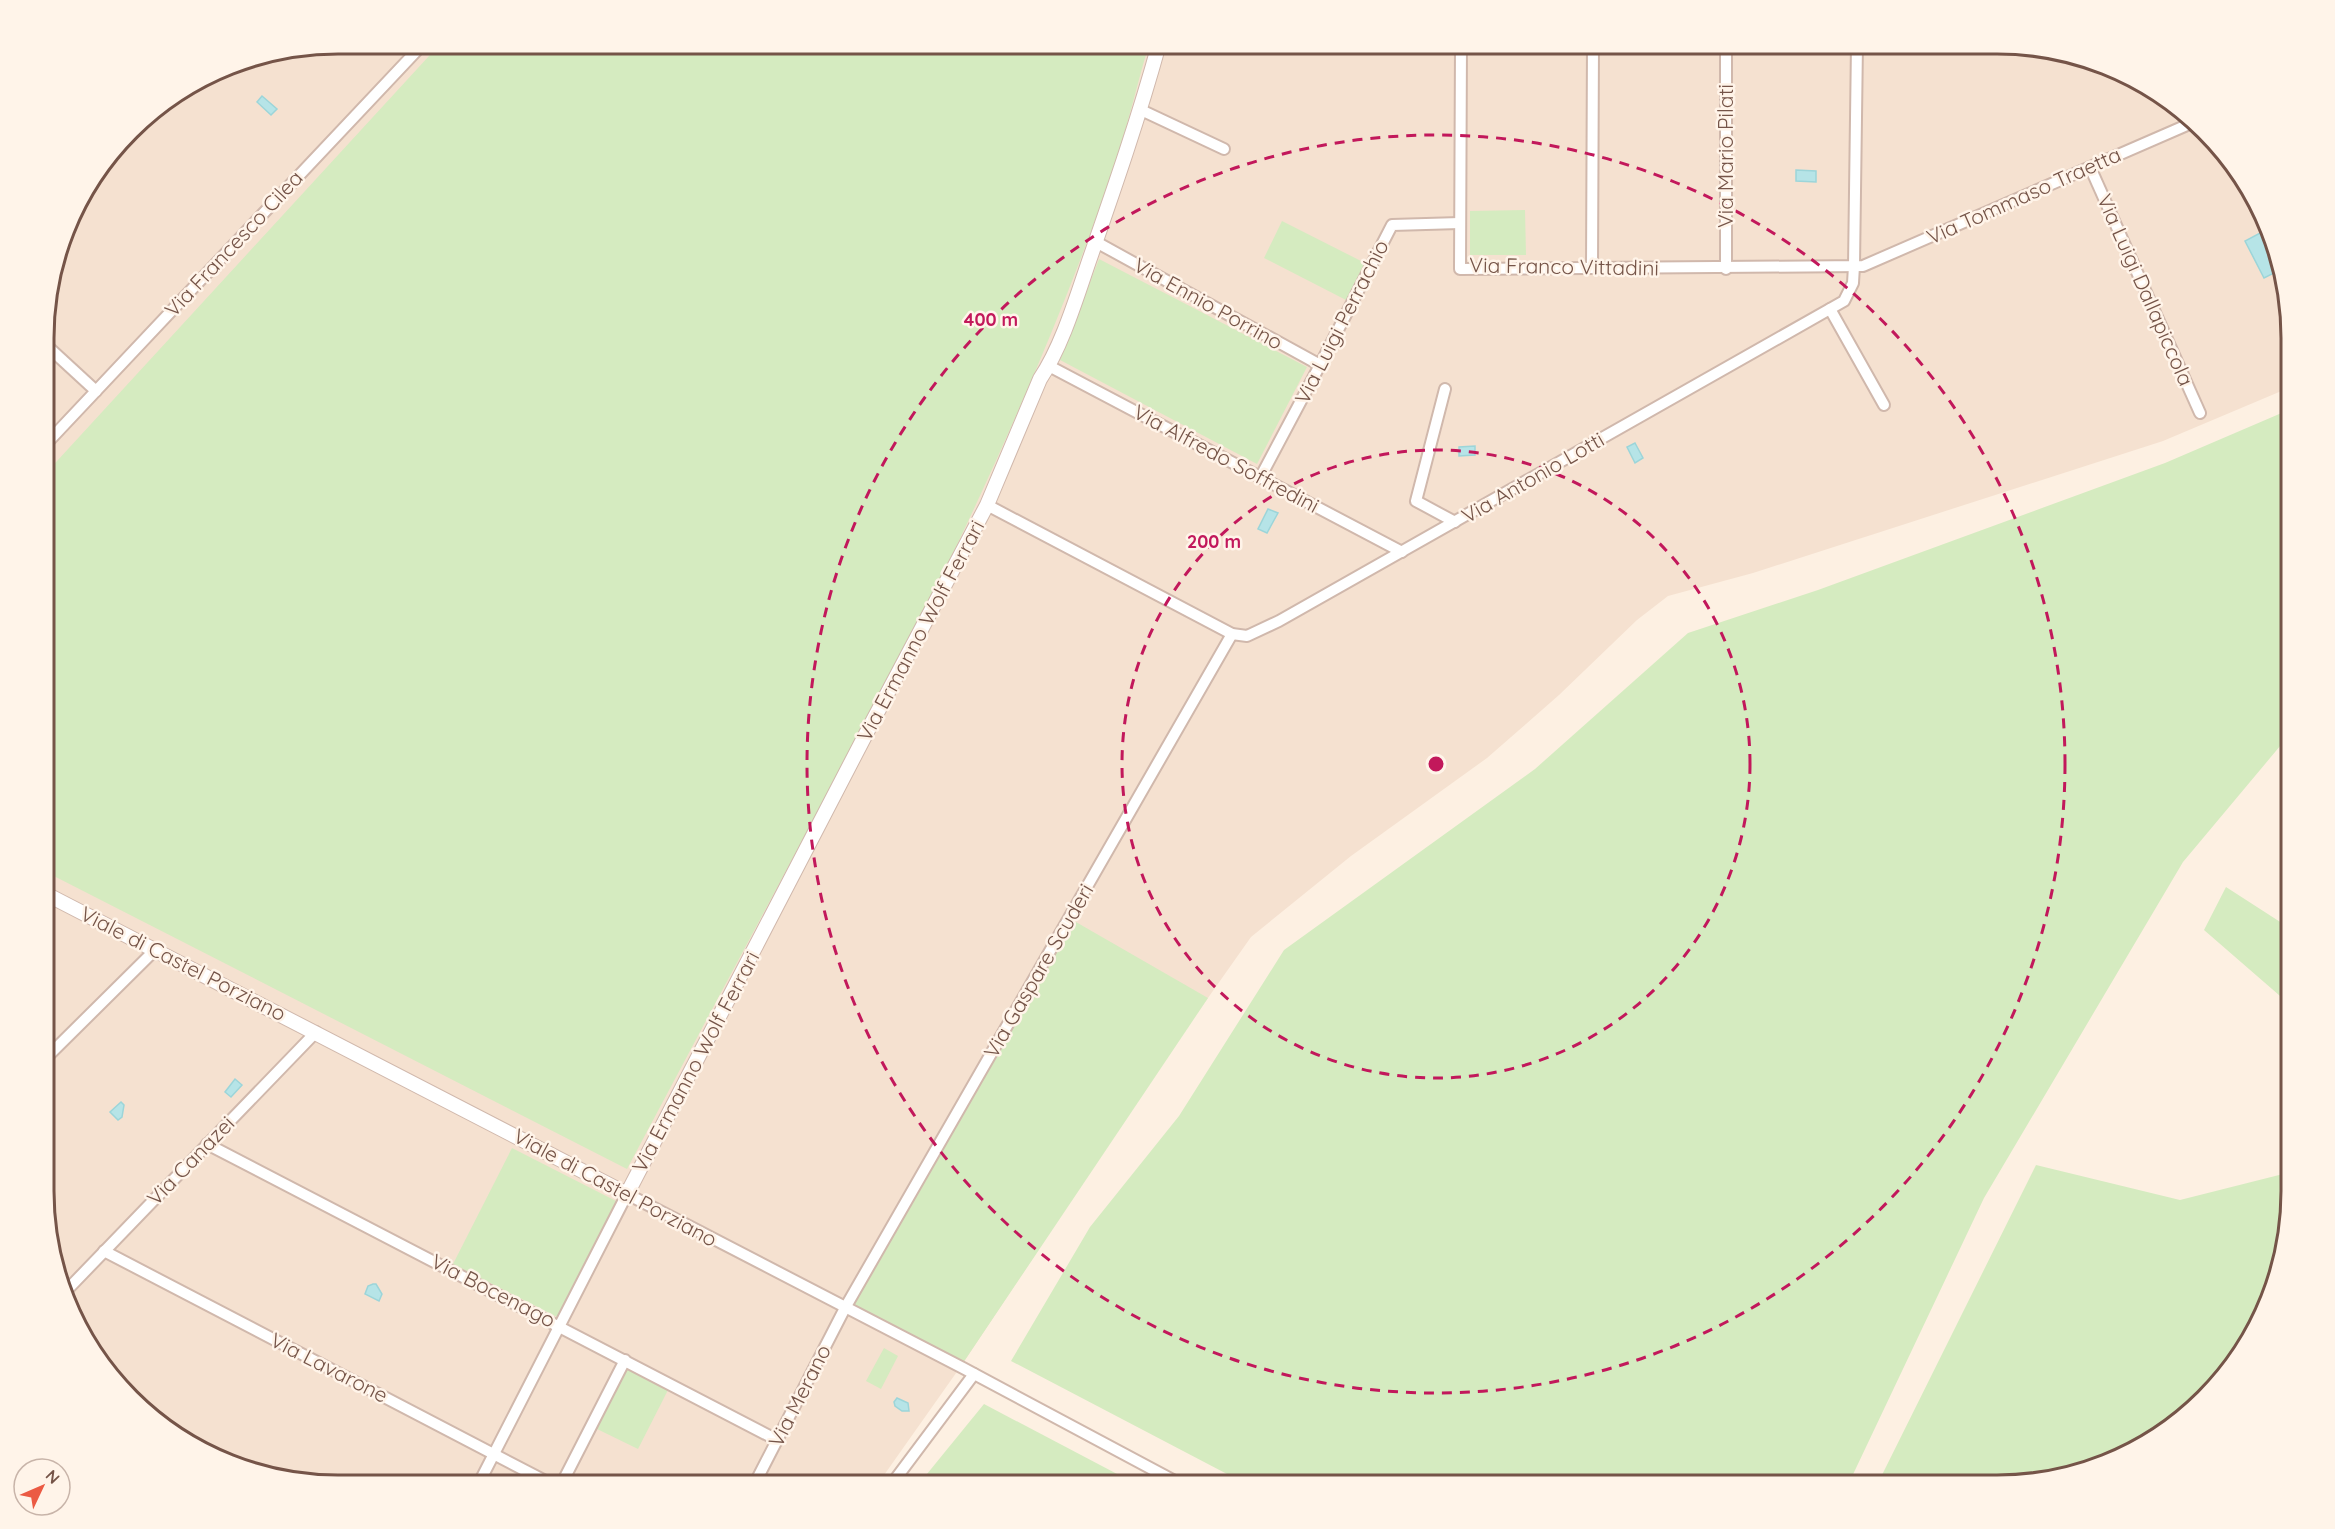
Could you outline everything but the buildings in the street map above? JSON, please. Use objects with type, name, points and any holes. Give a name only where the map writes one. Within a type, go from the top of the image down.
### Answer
[{"type":"street","name":"Via Francesco Cilea","points":[[54,436],[414,54]]},
{"type":"street","name":"Via Ermanno Wolf Ferrari","points":[[627,1194],[868,729],[987,506],[1040,379],[1049,366],[1096,242],[1141,110],[1156,54]]},
{"type":"street","name":"Via Franco Vittadini","points":[[1461,54],[1460,269],[1592,267],[1726,269],[1854,266]]},
{"type":"street","points":[[1592,267],[1593,54]]},
{"type":"street","name":"Via Mario Pilati","points":[[1726,54],[1726,269]]},
{"type":"street","name":"Via Antonio Lotti","points":[[1232,634],[1246,636],[1279,621],[1844,302],[1850,294],[1854,266],[1857,54]]},
{"type":"street","points":[[1141,110],[1224,149]]},
{"type":"street","name":"Via Tommaso Traetta","points":[[1854,266],[1863,266],[2185,126]]},
{"type":"street","name":"Via Luigi Dallapiccola","points":[[2090,167],[2200,413]]},
{"type":"street","name":"Via Luigi Perrachio","points":[[1260,478],[1392,225],[1460,223]]},
{"type":"street","name":"Via Ennio Porrino","points":[[1096,242],[1320,366]]},
{"type":"street","points":[[1830,309],[1884,405]]},
{"type":"street","points":[[54,352],[96,391]]},
{"type":"street","name":"Via Alfredo Soffredini","points":[[1049,366],[1402,552]]},
{"type":"street","points":[[1445,389],[1416,501],[1455,522]]},
{"type":"street","points":[[987,506],[1232,634]]},
{"type":"street","name":"Via Gaspare Scuderi","points":[[845,1308],[1232,634]]},
{"type":"street","name":"Viale di Castel Porziano","points":[[54,898],[974,1374],[1163,1475]]},
{"type":"street","points":[[54,1050],[131,971],[154,951]]},
{"type":"street","name":"Via Canazei","points":[[71,1286],[316,1032]]},
{"type":"street","name":"Via Bocenago","points":[[207,1144],[777,1440]]},
{"type":"street","points":[[483,1475],[627,1194]]},
{"type":"street","name":"Via Lavarone","points":[[104,1251],[534,1475]]},
{"type":"street","name":"Via Merano","points":[[759,1475],[845,1308]]},
{"type":"street","points":[[566,1475],[625,1360]]},
{"type":"street","points":[[898,1475],[974,1374]]},
{"type":"shaded area","points":[[338,54],[1997,54],[2052,59],[2106,76],[2155,102],[2198,137],[2222,165],[2243,196],[2266,247],[2279,301],[2281,391],[2163,441],[1753,573],[1668,596],[1637,620],[1559,695],[1487,758],[1351,856],[1251,937],[1179,1039],[961,1366],[884,1475],[338,1475],[283,1470],[247,1460],[196,1437],[165,1416],[137,1392],[102,1349],[83,1316],[69,1282],[56,1228],[54,1191],[54,338],[59,283],[76,229],[102,180],[137,137],[180,102],[229,76],[283,59]]},
{"type":"green space","points":[[431,54],[1146,54],[1117,158],[1098,213],[1033,377],[985,485],[935,591],[627,1169],[54,876],[54,464]]},
{"type":"green space","points":[[1525,210],[1526,255],[1470,255],[1470,211]]},
{"type":"green space","points":[[1282,221],[1365,263],[1346,300],[1264,258]]},
{"type":"green space","points":[[1099,259],[1307,367],[1257,464],[1060,360]]},
{"type":"green space","points":[[2281,413],[2281,745],[2183,862],[1984,1198],[1853,1475],[1229,1475],[1011,1361],[1090,1227],[1179,1116],[1284,950],[1535,769],[1688,633],[1818,590],[2165,463]]},
{"type":"green space","points":[[2226,887],[2281,923],[2281,997],[2204,930]]},
{"type":"green space","points":[[1069,918],[1208,998],[961,1366],[845,1308]]},
{"type":"green space","points":[[512,1148],[616,1201],[557,1317],[453,1264]]},
{"type":"green space","points":[[2036,1165],[2180,1200],[2281,1175],[2276,1246],[2266,1282],[2252,1316],[2222,1364],[2198,1392],[2170,1416],[2122,1446],[2088,1460],[2052,1470],[1997,1475],[1882,1475]]},
{"type":"green space","points":[[884,1348],[898,1356],[881,1389],[866,1381]]},
{"type":"green space","points":[[627,1369],[668,1390],[638,1449],[597,1429]]},
{"type":"green space","points":[[984,1404],[1119,1475],[926,1475]]},
{"type":"water","points":[[262,96],[277,109],[271,115],[257,102]]},
{"type":"water","points":[[1796,170],[1816,171],[1816,182],[1796,181]]},
{"type":"water","points":[[2260,233],[2273,273],[2264,278],[2245,241]]},
{"type":"water","points":[[1635,443],[1643,458],[1635,463],[1627,447]]},
{"type":"water","points":[[1475,446],[1475,455],[1459,456],[1459,447]]},
{"type":"water","points":[[1268,509],[1278,513],[1267,533],[1258,529]]},
{"type":"water","points":[[235,1079],[242,1085],[231,1097],[225,1092]]},
{"type":"water","points":[[121,1102],[124,1105],[122,1117],[118,1120],[110,1112]]},
{"type":"water","points":[[376,1284],[382,1294],[379,1301],[365,1294],[368,1286]]},
{"type":"water","points":[[897,1398],[908,1403],[909,1411],[902,1411],[895,1406],[894,1402]]}]
